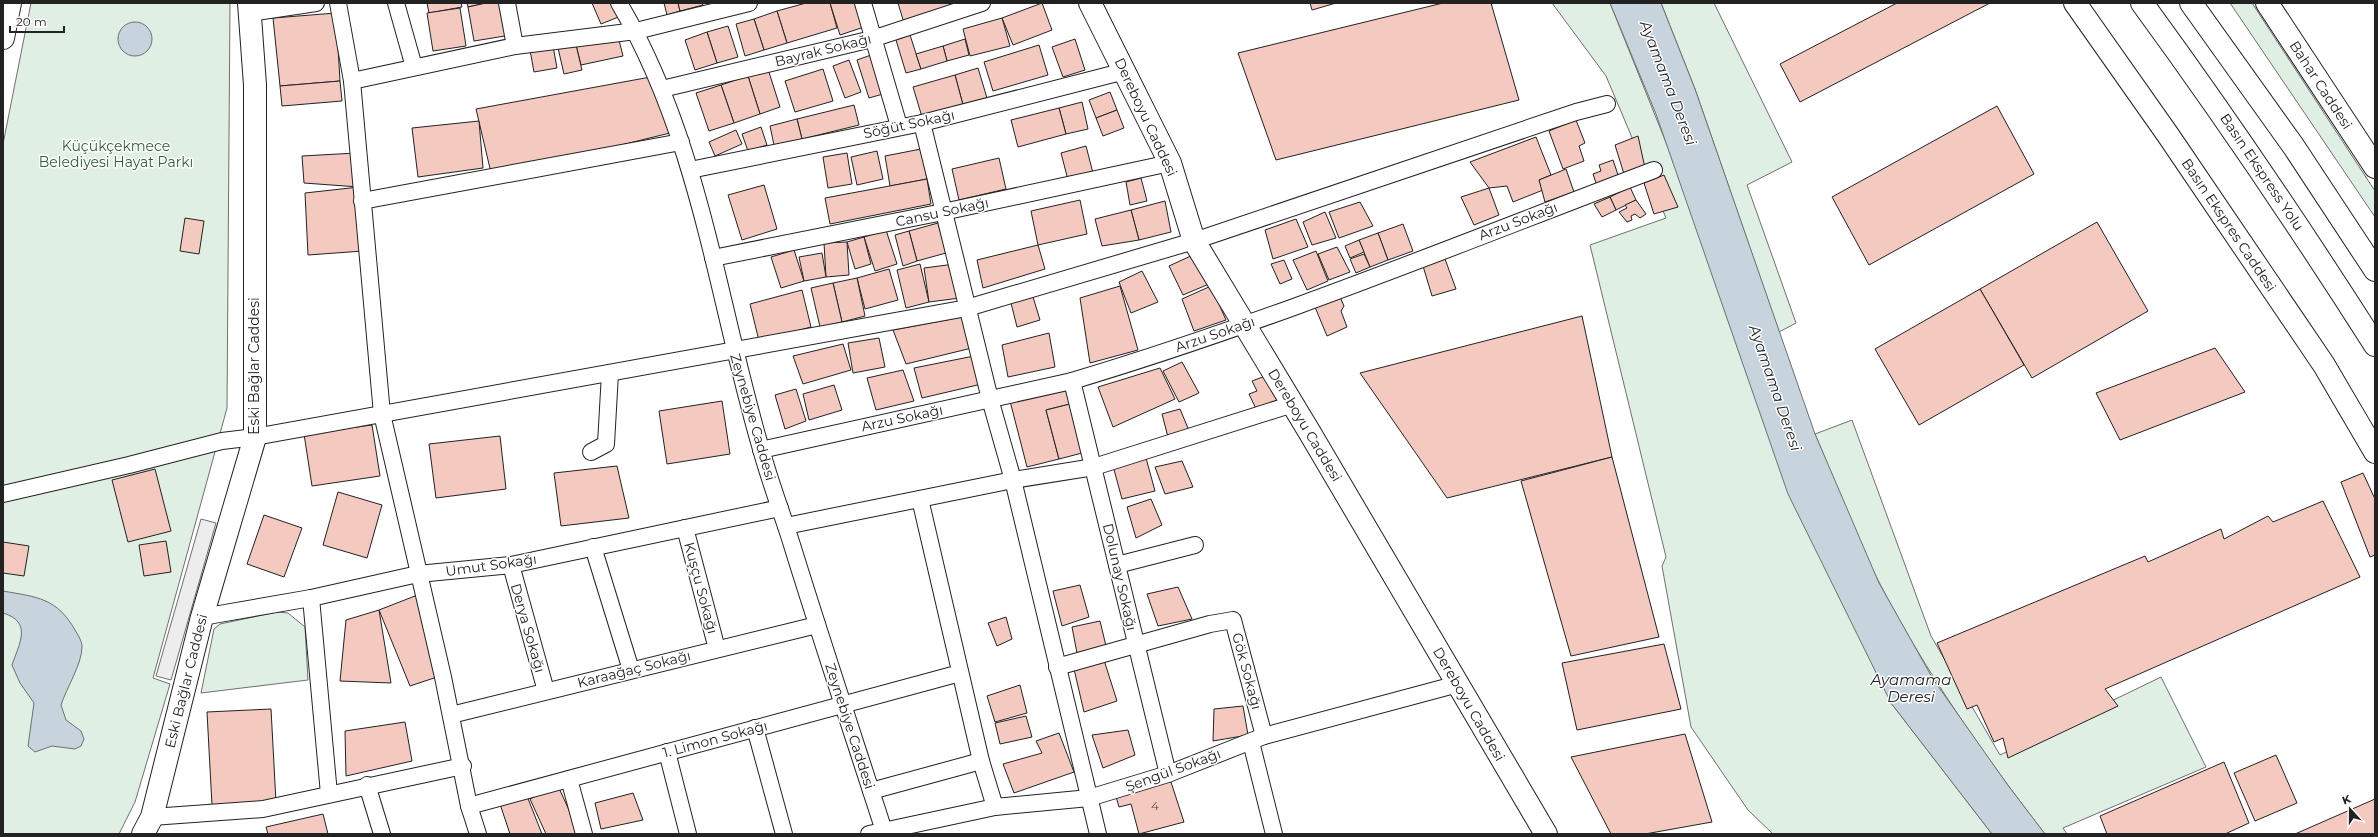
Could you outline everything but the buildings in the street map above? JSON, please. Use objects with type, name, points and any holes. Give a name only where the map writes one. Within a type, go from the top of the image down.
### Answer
[{"type":"main road","points":[[3,38],[10,3]]},
{"type":"main road","name":"Dereboyu Caddesi","points":[[1090,3],[1170,163],[1194,241],[1293,404],[1546,834]]},
{"type":"main road","name":"Basın Ekspres Caddesi","points":[[2075,3],[2168,135],[2324,366],[2375,452]]},
{"type":"main road","name":"Basın Ekspress Yolu","points":[[2142,3],[2270,184],[2375,345]]},
{"type":"main road","points":[[2191,3],[2294,147],[2375,270]]},
{"type":"main road","name":"Bahar Caddesi","points":[[2267,3],[2375,167]]},
{"type":"main road","name":"Eski Bağlar Caddesi","points":[[148,826],[202,617],[255,437],[255,85],[250,8]]},
{"type":"street","points":[[250,8],[316,3]]},
{"type":"street","points":[[338,3],[352,81],[382,414],[418,574],[426,599],[463,766],[469,806],[478,834]]},
{"type":"street","points":[[396,3],[414,67]]},
{"type":"street","points":[[507,3],[515,46]]},
{"type":"street","name":"Zeynebiye Caddesi","points":[[619,3],[636,31],[662,89],[682,142],[713,258],[734,350],[761,450],[871,791],[879,833]]},
{"type":"street","points":[[352,81],[515,46],[636,31],[710,8],[749,3]]},
{"type":"street","points":[[863,3],[872,39],[899,126]]},
{"type":"street","name":"Bayrak Sokağı","points":[[662,89],[872,39],[982,3]]},
{"type":"street","name":"Söğüt Sokağı","points":[[690,170],[899,126],[922,124],[1125,71]]},
{"type":"street","points":[[3,494],[129,465],[222,441],[255,437],[967,308],[1194,241],[1576,112],[1607,104]]},
{"type":"street","points":[[922,124],[990,399],[1013,480],[1056,667],[1098,834]]},
{"type":"street","points":[[362,201],[682,142]]},
{"type":"street","name":"Cansu Sokağı","points":[[713,258],[943,212],[1170,163]]},
{"type":"street","name":"Arzu Sokağı","points":[[761,450],[1072,381],[1244,324],[1654,170]]},
{"type":"street","points":[[591,452],[606,444],[610,373]]},
{"type":"street","name":"Dolunay Sokağı","points":[[1072,381],[1168,774]]},
{"type":"street","points":[[786,526],[1013,480],[1094,467],[1218,430],[1293,404]]},
{"type":"street","points":[[920,499],[980,761],[995,807]]},
{"type":"street","name":"Umut Sokağı","points":[[202,617],[312,598],[418,574],[511,565],[780,508]]},
{"type":"street","name":"Kuşçu Sokağı","points":[[685,528],[717,649]]},
{"type":"street","points":[[1117,565],[1196,545]]},
{"type":"street","points":[[593,547],[631,670]]},
{"type":"street","name":"Derya Sokağı","points":[[511,565],[546,691]]},
{"type":"street","points":[[312,598],[329,794]]},
{"type":"street","name":"Gök Sokağı","points":[[1056,667],[1210,624],[1233,620],[1257,739]]},
{"type":"street","name":"Karaağaç Sokağı","points":[[451,715],[817,625]]},
{"type":"street","name":"1. Limon Sokağı","points":[[469,806],[960,673]]},
{"type":"street","name":"Şengül Sokağı","points":[[879,833],[995,807],[1089,798],[1168,774],[1257,739],[1458,684]]},
{"type":"street","points":[[755,728],[784,834]]},
{"type":"street","points":[[1257,739],[1274,834]]},
{"type":"street","points":[[667,752],[688,834]]},
{"type":"street","points":[[871,791],[980,761]]},
{"type":"street","points":[[148,826],[263,809],[367,785],[463,766]]},
{"type":"street","points":[[569,779],[584,834]]},
{"type":"street","points":[[367,785],[382,834]]},
{"type":"green space","name":"Küçükçekmece Belediyesi Hayat Parkı","points":[[31,3],[230,3],[227,408],[153,678],[170,684],[135,802],[119,834],[3,834],[3,144]]},
{"type":"green space","points":[[1552,3],[1610,3],[1891,703],[1992,834],[1773,834],[1748,810],[1691,727],[1662,566],[1666,557],[1590,245],[1666,218],[1606,76]]},
{"type":"green space","points":[[1661,3],[1714,3],[1792,162],[1747,185],[1796,323],[1779,332],[1695,89]]},
{"type":"green space","points":[[2230,3],[2252,3],[2375,191],[2375,217]]},
{"type":"green space","points":[[1852,420],[1931,636],[2000,755],[2161,677],[2206,767],[2063,828],[2067,834],[2045,834],[1978,744],[1936,681],[1898,617],[1862,548],[1815,434]]},
{"type":"green space","points":[[277,612],[288,613],[305,627],[308,680],[201,693],[214,629],[220,624]]},
{"type":"shaded area","points":[[201,519],[216,523],[171,680],[156,676]]},
{"type":"water","name":"Ayamama Deresi","points":[[1610,3],[1661,3],[1695,89],[1815,434],[1879,583],[1933,679],[2007,784],[2045,834],[1992,834],[1891,703],[1788,494],[1656,114]]},
{"type":"water","points":[[138,22],[147,27],[151,32],[151,46],[147,51],[142,55],[132,56],[128,55],[119,46],[118,36],[119,32],[128,23]]},
{"type":"water","points":[[3,591],[26,595],[53,605],[68,619],[80,638],[82,647],[77,669],[61,705],[66,720],[81,731],[84,739],[81,746],[75,749],[52,746],[35,752],[28,746],[34,703],[20,683],[12,665],[20,642],[21,628],[18,622],[12,617],[3,613]]}]
